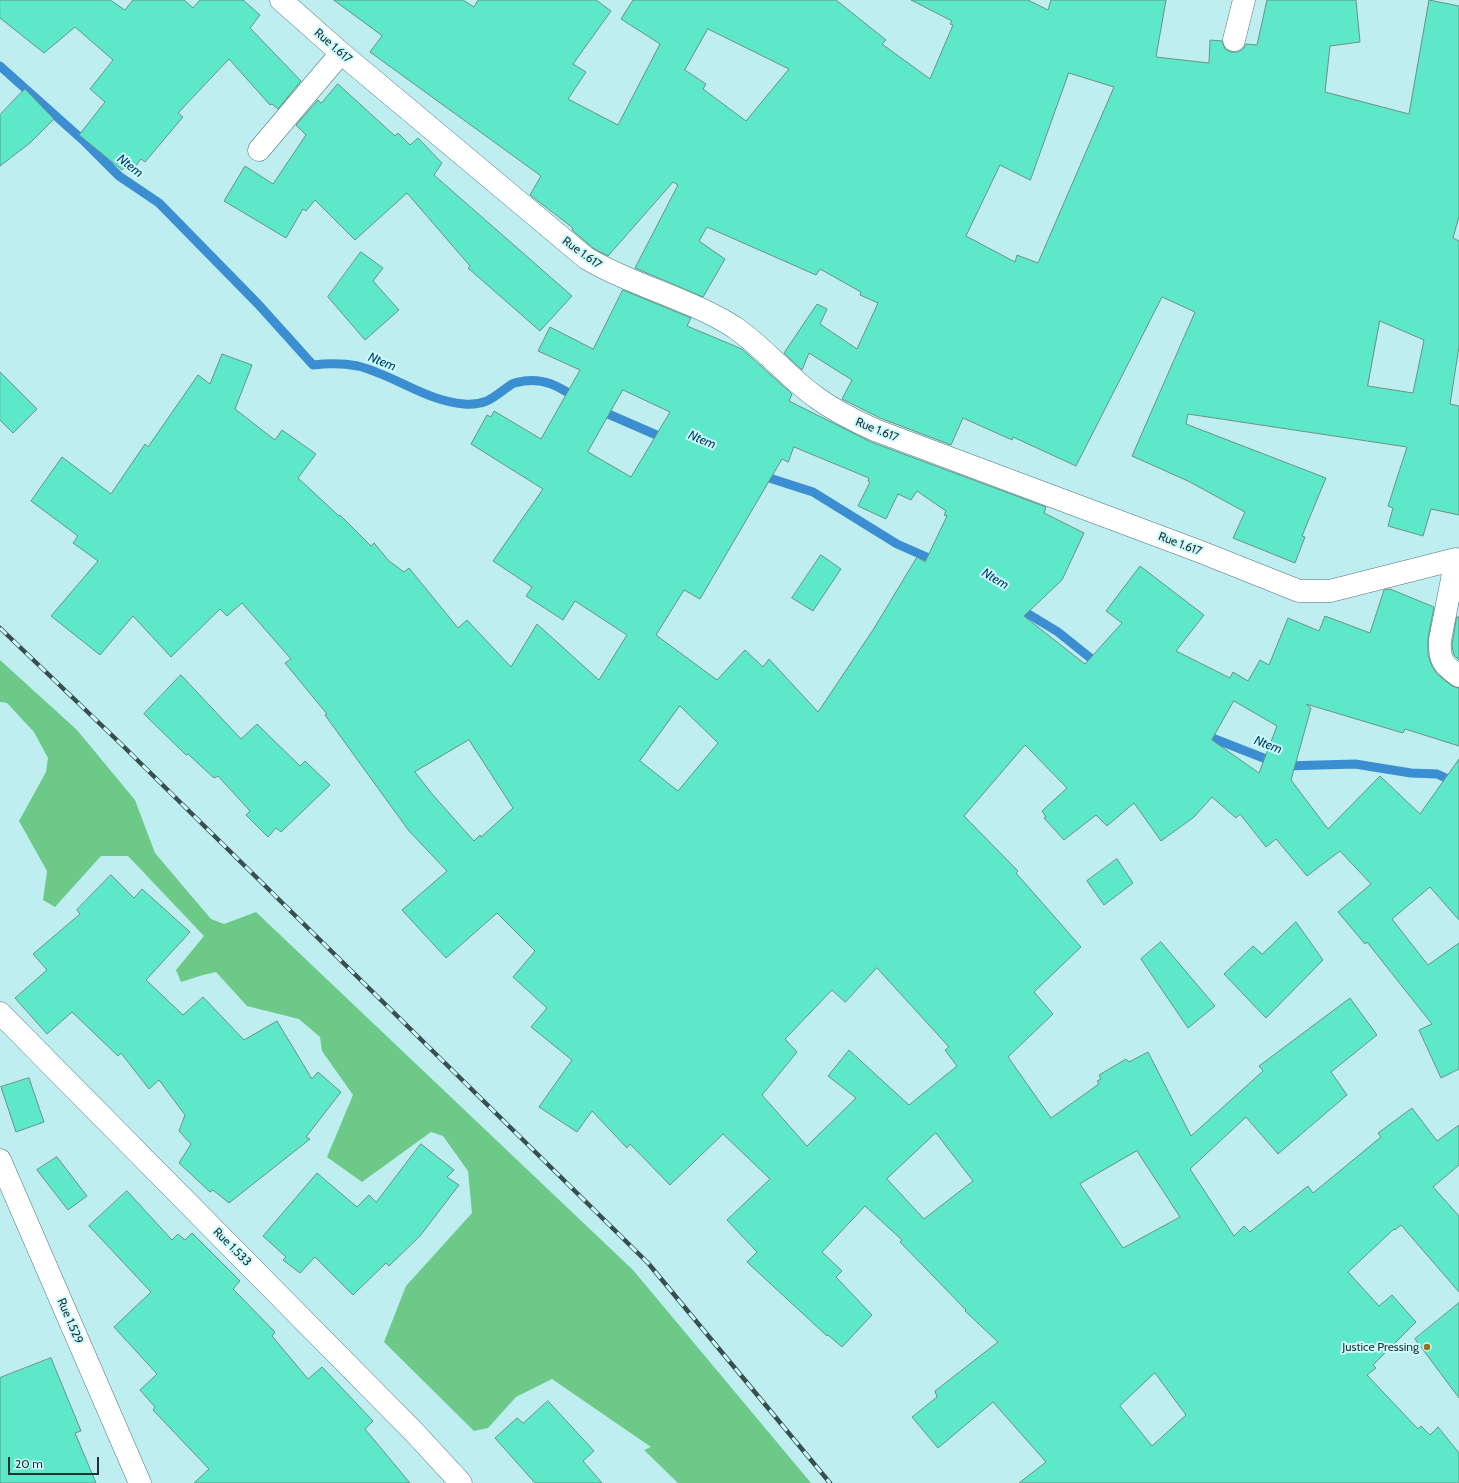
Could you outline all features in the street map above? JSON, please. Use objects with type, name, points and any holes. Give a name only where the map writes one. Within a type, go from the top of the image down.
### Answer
[{"type":"street","name":"Rue 1.617","points":[[281,0],[341,53],[586,258],[604,269],[718,318],[736,328],[816,398],[850,419],[1201,552],[1299,591],[1330,591],[1458,558],[1455,583],[1439,652],[1442,662],[1459,676]]},
{"type":"street","points":[[1234,40],[1244,0]]},
{"type":"street","points":[[259,150],[341,53]]},
{"type":"street","name":"Rue 1.533","points":[[3,1023],[414,1432],[461,1483]]},
{"type":"street","name":"Rue 1.529","points":[[0,1160],[140,1482]]},
{"type":"green space","points":[[0,660],[77,730],[135,800],[155,853],[211,919],[224,924],[256,912],[633,1270],[811,1483],[678,1483],[644,1450],[651,1447],[552,1379],[516,1397],[488,1428],[474,1431],[384,1342],[406,1286],[472,1213],[468,1171],[443,1136],[431,1132],[362,1182],[327,1157],[353,1095],[322,1051],[320,1037],[299,1019],[247,1006],[216,972],[181,982],[176,970],[204,936],[128,856],[101,856],[55,907],[43,900],[47,871],[19,821],[46,772],[48,758],[34,732],[7,703],[0,702]]},
{"type":"building","points":[[0,0],[110,0],[125,10],[133,0],[184,0],[193,8],[200,0],[243,0],[260,15],[250,28],[301,81],[278,109],[272,104],[270,105],[229,59],[178,113],[183,117],[145,162],[141,159],[131,172],[125,167],[122,170],[79,135],[105,102],[90,89],[113,60],[75,27],[44,53],[0,18]]},
{"type":"building","points":[[334,0],[463,0],[474,7],[478,0],[596,0],[611,11],[573,64],[586,72],[568,99],[618,125],[660,44],[621,19],[633,0],[836,0],[886,40],[882,44],[930,79],[953,25],[950,24],[952,21],[911,0],[1028,0],[1048,10],[1051,0],[1166,0],[1156,57],[1209,63],[1210,40],[1222,41],[1225,49],[1231,52],[1238,52],[1243,49],[1246,44],[1257,45],[1267,0],[1356,0],[1360,42],[1330,46],[1325,92],[1409,114],[1429,0],[1459,6],[1459,216],[1453,238],[1459,241],[1459,347],[1450,404],[1459,406],[1459,515],[1431,509],[1423,536],[1388,526],[1393,508],[1388,506],[1407,447],[1188,414],[1186,424],[1326,478],[1302,536],[1305,537],[1295,563],[1233,538],[1245,512],[1188,481],[1132,456],[1195,312],[1162,297],[1076,466],[1013,437],[1012,440],[963,418],[951,445],[880,418],[842,399],[852,380],[809,353],[802,370],[784,353],[817,304],[827,309],[820,324],[857,349],[878,303],[860,295],[861,292],[820,269],[816,275],[707,227],[699,241],[725,259],[703,297],[635,268],[678,185],[673,182],[608,256],[593,248],[572,230],[573,228],[530,195],[541,176],[370,52],[382,36]],"holes":[[[708,29],[789,69],[746,121],[703,89],[706,84],[685,70]],[[1069,73],[1114,87],[1038,263],[1017,255],[1015,262],[966,236],[1000,165],[1030,180]],[[1380,321],[1424,340],[1413,393],[1368,386]]]},
{"type":"building","points":[[338,84],[395,136],[398,133],[410,145],[418,138],[442,163],[434,175],[572,296],[540,331],[468,268],[470,266],[407,193],[355,240],[315,200],[306,211],[303,209],[286,238],[224,201],[245,166],[273,184],[306,135],[296,125],[318,100],[321,103]]},
{"type":"building","points":[[25,89],[54,119],[30,143],[0,166],[0,115]]},
{"type":"building","points":[[361,252],[383,268],[373,281],[399,310],[365,340],[328,297]]},
{"type":"building","points":[[623,290],[691,318],[687,326],[742,349],[792,394],[789,401],[871,442],[1046,507],[1044,513],[1084,533],[1062,580],[1024,616],[1085,664],[1122,623],[1106,611],[1140,566],[1204,615],[1176,651],[1230,678],[1233,672],[1248,681],[1260,660],[1269,665],[1288,618],[1319,631],[1325,616],[1370,633],[1384,590],[1390,589],[1434,607],[1428,638],[1428,655],[1437,674],[1452,686],[1459,688],[1459,746],[1405,729],[1403,733],[1306,704],[1311,708],[1291,780],[1328,829],[1380,776],[1420,814],[1459,759],[1459,920],[1430,887],[1392,919],[1428,965],[1459,943],[1459,1069],[1441,1078],[1419,1030],[1432,1024],[1367,942],[1365,944],[1338,912],[1371,884],[1340,851],[1307,876],[1276,839],[1266,847],[1240,814],[1236,818],[1212,797],[1194,817],[1161,841],[1134,803],[1107,826],[1096,815],[1064,840],[1044,818],[1046,817],[1042,811],[1067,788],[1025,745],[964,816],[1018,871],[1016,873],[1081,947],[1034,992],[1053,1014],[1008,1057],[1051,1118],[1099,1084],[1097,1081],[1101,1079],[1099,1075],[1126,1059],[1129,1062],[1148,1052],[1191,1136],[1263,1071],[1259,1066],[1350,998],[1377,1035],[1331,1072],[1347,1095],[1278,1154],[1246,1117],[1190,1169],[1234,1236],[1244,1226],[1250,1232],[1308,1186],[1313,1193],[1381,1137],[1378,1133],[1412,1108],[1437,1141],[1459,1125],[1459,1165],[1433,1187],[1459,1216],[1459,1292],[1401,1225],[1395,1230],[1394,1229],[1348,1272],[1379,1306],[1392,1295],[1416,1322],[1373,1365],[1376,1368],[1367,1375],[1418,1429],[1421,1426],[1430,1435],[1438,1427],[1459,1453],[1459,1483],[1019,1483],[1046,1462],[993,1402],[938,1448],[912,1417],[937,1397],[935,1391],[998,1342],[965,1311],[966,1310],[900,1242],[902,1240],[865,1206],[822,1252],[842,1271],[836,1277],[872,1315],[842,1347],[828,1335],[827,1336],[747,1262],[757,1252],[727,1220],[770,1179],[723,1134],[670,1185],[630,1144],[627,1148],[592,1111],[577,1132],[539,1107],[572,1060],[531,1027],[547,1008],[513,977],[535,951],[497,913],[446,958],[402,910],[447,871],[409,831],[325,715],[327,714],[285,663],[291,659],[242,603],[227,616],[220,609],[171,657],[133,616],[100,655],[51,616],[98,561],[73,543],[78,536],[31,501],[62,457],[111,494],[145,444],[148,447],[198,375],[210,384],[222,354],[252,365],[235,409],[275,440],[282,430],[316,454],[298,478],[339,516],[340,515],[371,546],[374,543],[389,561],[404,572],[409,568],[458,628],[467,620],[511,667],[537,624],[599,680],[627,635],[575,601],[563,620],[526,596],[532,587],[493,561],[543,489],[471,444],[487,415],[491,417],[494,411],[541,439],[580,370],[538,351],[550,327],[593,349]],"holes":[[[623,390],[670,412],[631,477],[588,452]],[[794,447],[869,478],[868,481],[870,482],[858,506],[886,519],[898,494],[911,500],[917,491],[946,511],[944,515],[947,516],[925,562],[917,557],[873,630],[818,712],[769,659],[763,667],[745,650],[717,680],[656,635],[684,590],[700,599],[782,459],[788,462]],[[1234,701],[1277,726],[1259,773],[1212,740]],[[680,706],[718,743],[678,791],[640,761]],[[469,740],[513,808],[481,837],[480,835],[474,841],[432,794],[415,772]],[[877,968],[949,1047],[945,1050],[957,1066],[909,1105],[849,1050],[828,1076],[856,1098],[807,1146],[762,1095],[797,1052],[785,1039],[832,990],[845,1002]],[[936,1133],[973,1181],[924,1219],[887,1179]],[[1137,1151],[1180,1217],[1123,1248],[1080,1184]],[[1155,1373],[1186,1415],[1152,1446],[1120,1406]]]},
{"type":"building","points":[[0,372],[37,409],[13,433],[0,420]]},
{"type":"building","points":[[821,555],[841,569],[813,611],[792,598]]},
{"type":"building","points":[[1457,617],[1459,617],[1459,660],[1454,655],[1452,646]]},
{"type":"building","points":[[181,675],[241,739],[257,724],[300,766],[305,761],[330,785],[281,832],[276,828],[268,837],[246,815],[250,811],[218,776],[214,778],[188,754],[186,755],[144,714]]},
{"type":"building","points":[[1117,859],[1133,883],[1104,905],[1087,881]]},
{"type":"building","points":[[111,875],[134,898],[142,889],[190,932],[146,980],[183,1015],[203,997],[244,1040],[277,1021],[312,1079],[318,1072],[341,1092],[306,1137],[310,1139],[229,1203],[213,1190],[210,1192],[179,1163],[191,1144],[179,1131],[185,1115],[159,1080],[149,1089],[121,1053],[118,1056],[72,1012],[47,1034],[15,998],[47,970],[33,954],[80,914],[77,910]]},
{"type":"building","points":[[1296,922],[1323,960],[1266,1018],[1224,974],[1253,946],[1262,954]]},
{"type":"building","points":[[1161,942],[1215,1006],[1188,1028],[1141,959]]},
{"type":"building","points":[[29,1078],[44,1122],[16,1132],[1,1087]]},
{"type":"building","points":[[421,1144],[454,1170],[447,1177],[459,1185],[420,1236],[389,1266],[386,1263],[353,1295],[315,1257],[300,1273],[283,1260],[286,1257],[263,1236],[317,1173],[357,1207],[369,1195],[376,1202]]},
{"type":"building","points":[[57,1157],[87,1196],[68,1210],[37,1170]]},
{"type":"building","points":[[127,1191],[172,1240],[178,1234],[185,1240],[192,1233],[240,1281],[233,1289],[275,1332],[272,1336],[308,1379],[322,1367],[373,1421],[365,1429],[410,1483],[194,1483],[209,1469],[153,1410],[155,1407],[140,1390],[157,1374],[114,1327],[151,1292],[89,1226]]},
{"type":"building","points":[[1459,1303],[1459,1398],[1415,1339]]},
{"type":"building","points":[[51,1358],[81,1431],[75,1433],[96,1483],[0,1483],[0,1378]]},
{"type":"building","points":[[548,1401],[594,1451],[583,1461],[602,1483],[535,1483],[495,1438],[517,1418],[523,1423]]},
{"type":"waterway","name":"Ntem","points":[[0,66],[85,142],[119,176],[159,203],[258,304],[313,365],[347,364],[358,366],[384,375],[436,398],[464,404],[485,402],[516,382],[532,380],[552,384],[577,398]]},
{"type":"waterway","name":"Ntem","points":[[599,410],[668,440]]},
{"type":"waterway","name":"Ntem","points":[[760,475],[813,492],[897,544],[938,562]]},
{"type":"waterway","name":"Ntem","points":[[1017,607],[1058,632],[1099,665]]},
{"type":"waterway","name":"Ntem","points":[[1202,734],[1284,766],[1355,764],[1411,773],[1437,774],[1459,784]]},
{"type":"railway","points":[[0,628],[120,743],[648,1263],[830,1483]]},
{"type":"place","name":"Justice Pressing","points":[[1427,1347]]}]
